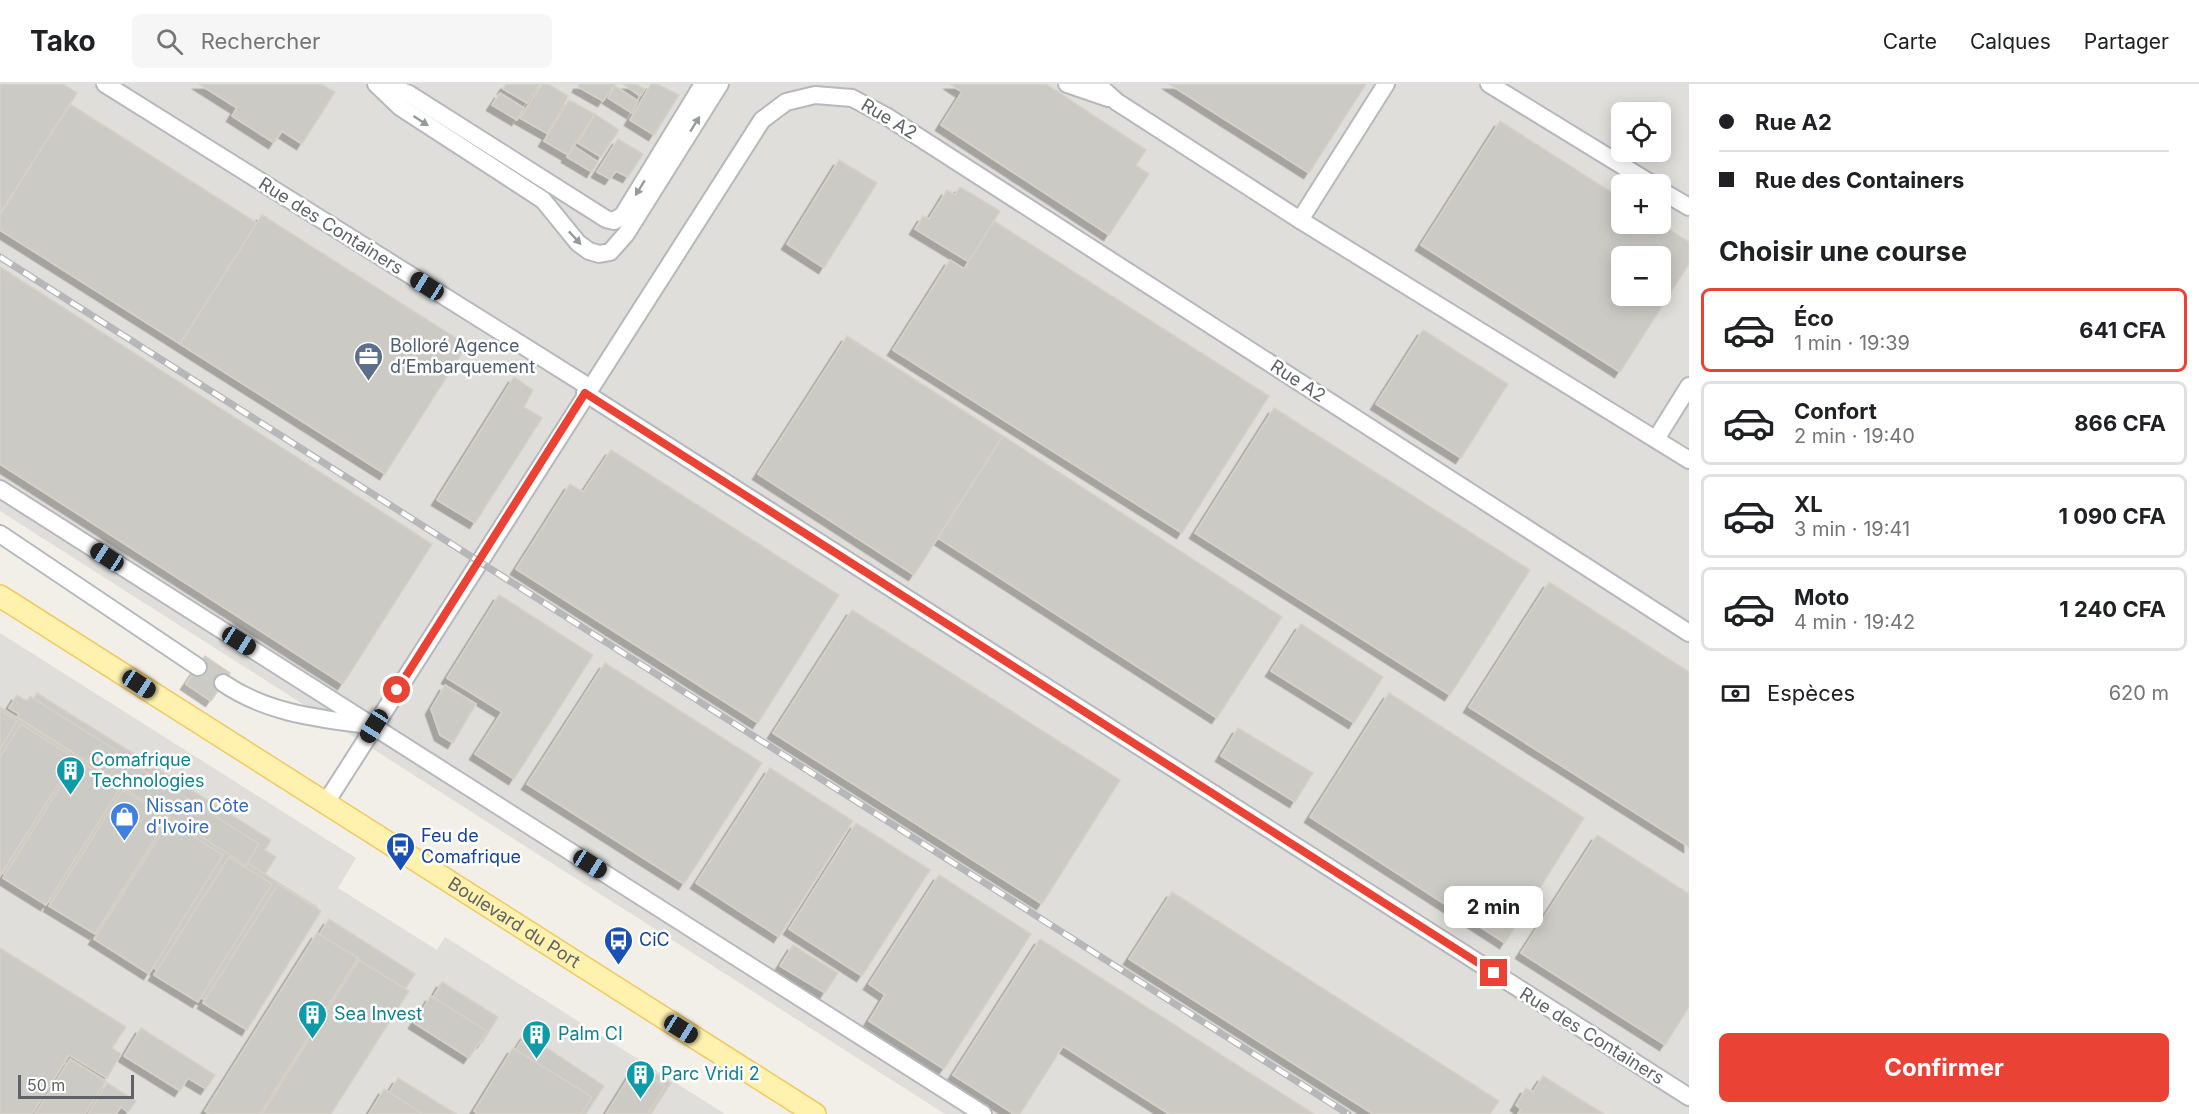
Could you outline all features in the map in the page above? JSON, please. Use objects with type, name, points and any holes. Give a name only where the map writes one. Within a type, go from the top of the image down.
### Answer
[{"type":"main road","name":"Boulevard du Port","points":[[0,596],[815,1114]]},
{"type":"street","name":"Rue des Containers","points":[[105,84],[587,390],[1689,1097]]},
{"type":"street","points":[[376,84],[400,107],[543,200],[578,243],[599,254],[610,252],[626,234],[707,87]]},
{"type":"street","points":[[384,84],[409,94],[606,219],[614,221],[623,215],[707,87]]},
{"type":"street","points":[[1067,84],[1117,102]]},
{"type":"street","points":[[1097,84],[1117,102],[1300,220],[1689,460]]},
{"type":"street","points":[[1300,220],[1386,84]]},
{"type":"street","points":[[1489,84],[1636,174]]},
{"type":"street","name":"Rue A2","points":[[325,804],[587,390],[762,120],[786,102],[815,95],[852,98],[886,116],[1689,633]]},
{"type":"street","points":[[1671,196],[1689,207]]},
{"type":"street","points":[[1656,439],[1689,386]]},
{"type":"street","points":[[0,489],[983,1114]]},
{"type":"street","points":[[0,534],[198,666]]},
{"type":"street","points":[[223,684],[243,697],[267,707],[303,716],[374,726]]},
{"type":"shaded area","points":[[0,84],[1689,84],[1689,1114],[945,1114],[0,511]]},
{"type":"shaded area","points":[[0,633],[356,858],[338,888],[437,950],[445,937],[725,1114],[0,1114]]},
{"type":"building","points":[[0,84],[63,84],[77,93],[0,214]]},
{"type":"building","points":[[199,84],[321,84],[335,92],[302,144],[282,131],[274,143],[232,116],[237,108]]},
{"type":"building","points":[[506,84],[540,84],[527,103],[503,89]]},
{"type":"building","points":[[542,84],[548,84],[568,96],[548,134],[520,118]]},
{"type":"building","points":[[579,84],[615,84],[603,101],[578,87]]},
{"type":"building","points":[[623,84],[636,84],[645,89],[640,96]]},
{"type":"building","points":[[651,84],[657,84],[679,95],[654,135],[630,120]]},
{"type":"building","points":[[950,84],[1046,84],[1146,150],[1136,165],[1149,174],[1109,235],[941,125],[962,92]]},
{"type":"building","points":[[1169,84],[1366,84],[1309,173]]},
{"type":"building","points":[[615,86],[638,101],[632,113],[608,98]]},
{"type":"building","points":[[500,93],[524,108],[517,120],[492,105]]},
{"type":"building","points":[[569,100],[595,114],[568,155],[544,141]]},
{"type":"building","points":[[70,104],[257,223],[180,344],[0,230],[0,214]]},
{"type":"building","points":[[595,114],[619,130],[601,157],[578,143]]},
{"type":"building","points":[[1500,121],[1611,192],[1611,234],[1671,234],[1671,231],[1689,242],[1689,264],[1671,292],[1671,246],[1611,246],[1611,306],[1662,306],[1620,372],[1421,245]]},
{"type":"building","points":[[618,139],[643,154],[628,177],[616,171],[610,179],[597,172]]},
{"type":"building","points":[[574,146],[598,162],[592,172],[567,157]]},
{"type":"building","points":[[839,160],[877,183],[824,268],[787,244]]},
{"type":"building","points":[[960,187],[1000,211],[969,262],[915,229],[923,216],[929,219],[947,190],[955,195]]},
{"type":"building","points":[[262,215],[467,345],[385,474],[180,344]]},
{"type":"building","points":[[994,221],[1269,396],[1182,533],[893,350],[950,260],[964,269]]},
{"type":"building","points":[[0,267],[432,544],[343,684],[0,464]]},
{"type":"building","points":[[1423,330],[1508,384],[1461,458],[1376,404]]},
{"type":"building","points":[[847,336],[1003,436],[914,575],[758,474]]},
{"type":"building","points":[[514,377],[533,390],[524,407],[542,418],[475,523],[437,500]]},
{"type":"building","points":[[1274,408],[1530,570],[1450,695],[1195,533]]},
{"type":"building","points":[[1003,436],[1282,617],[1217,718],[938,538]]},
{"type":"building","points":[[611,450],[839,595],[758,723],[516,569],[570,484],[583,492]]},
{"type":"building","points":[[1549,582],[1689,672],[1689,847],[1469,707]]},
{"type":"building","points":[[499,595],[593,655],[514,779],[475,754],[502,712],[447,678]]},
{"type":"building","points":[[852,610],[1120,780],[1042,904],[773,733]]},
{"type":"building","points":[[1301,624],[1383,677],[1354,723],[1271,671]]},
{"type":"building","points":[[205,656],[230,673],[211,701],[186,684]]},
{"type":"building","points":[[605,663],[762,763],[684,884],[527,784]]},
{"type":"building","points":[[445,685],[476,704],[453,743],[440,735],[431,709]]},
{"type":"building","points":[[37,693],[271,840],[265,850],[276,857],[265,874],[20,720]]},
{"type":"building","points":[[1389,693],[1584,818],[1505,943],[1310,817]]},
{"type":"building","points":[[17,695],[27,701],[30,696],[117,751],[104,772],[17,717],[19,714],[9,708]]},
{"type":"building","name":"Comafrique Technologies","points":[[0,707],[317,907],[243,1024],[0,871]]},
{"type":"building","points":[[0,710],[17,721],[0,749]]},
{"type":"building","points":[[21,724],[75,758],[0,876],[0,757]]},
{"type":"building","points":[[1238,728],[1313,773],[1295,802],[1221,756]]},
{"type":"building","points":[[122,757],[259,844],[246,865],[108,778]]},
{"type":"building","points":[[77,760],[121,787],[46,905],[3,878]]},
{"type":"building","points":[[770,768],[853,821],[779,937],[696,883]]},
{"type":"building","points":[[123,790],[168,818],[95,934],[49,906]]},
{"type":"building","points":[[169,821],[223,855],[149,974],[94,939]]},
{"type":"building","points":[[856,823],[930,870],[862,976],[789,929]]},
{"type":"building","points":[[1597,835],[1689,894],[1689,1007],[1665,1045],[1521,953]]},
{"type":"building","points":[[229,857],[272,884],[198,1002],[154,975]]},
{"type":"building","points":[[939,875],[1031,934],[944,1069],[869,1021],[885,995],[869,984]]},
{"type":"building","points":[[278,884],[321,911],[247,1030],[203,1003]]},
{"type":"building","points":[[1172,892],[1499,1101],[1490,1114],[1373,1114],[1129,959]]},
{"type":"building","name":"Sea Invest","points":[[329,919],[415,974],[325,1114],[229,1114],[212,1103]]},
{"type":"building","points":[[317,933],[358,958],[260,1114],[209,1114],[205,1111]]},
{"type":"building","points":[[1040,939],[1314,1114],[1169,1114],[1063,1046],[1020,1114],[1014,1114],[953,1075]]},
{"type":"building","points":[[793,945],[838,973],[825,993],[780,966]]},
{"type":"building","points":[[0,948],[126,1027],[112,1048],[121,1054],[107,1078],[69,1055],[32,1114],[0,1114]]},
{"type":"building","points":[[359,960],[409,991],[331,1114],[262,1114]]},
{"type":"building","points":[[442,982],[498,1017],[482,1043],[426,1009]]},
{"type":"building","points":[[431,996],[487,1031],[469,1058],[414,1023]]},
{"type":"building","points":[[141,1028],[215,1075],[206,1089],[188,1078],[180,1091],[124,1056]]},
{"type":"building","name":"Palm CI","points":[[526,1034],[604,1086],[586,1114],[512,1114],[485,1096]]},
{"type":"building","name":"Palm CI","points":[[513,1048],[592,1097],[581,1114],[478,1114],[474,1111]]},
{"type":"building","points":[[70,1059],[106,1081],[85,1114],[35,1114]]},
{"type":"building","name":"Parc Vridi 2","points":[[641,1065],[671,1083],[651,1114],[610,1114]]},
{"type":"building","name":"Parc Vridi 2","points":[[635,1067],[665,1086],[648,1114],[606,1114]]},
{"type":"building","points":[[1543,1076],[1604,1114],[1518,1114],[1521,1109],[1516,1105],[1526,1088],[1533,1092]]},
{"type":"building","points":[[398,1078],[456,1114],[376,1114]]},
{"type":"building","points":[[107,1083],[136,1101],[128,1112],[121,1107],[116,1114],[88,1114]]},
{"type":"building","points":[[384,1089],[423,1114],[369,1114]]},
{"type":"tunnel","points":[[198,667],[223,683]]},
{"type":"railway","points":[[0,257],[1348,1114]]},
{"type":"place","name":"Bolloré Agence d‘Embarquement","points":[[369,382]]},
{"type":"place","name":"Comafrique Technologies","points":[[70,796]]},
{"type":"place","name":"Nissan Côte d'Ivoire","points":[[125,842]]},
{"type":"place","name":"Feu de Comafrique","points":[[400,872]]},
{"type":"place","name":"CiC","points":[[618,966]]},
{"type":"place","name":"Sea Invest","points":[[313,1040]]},
{"type":"place","name":"Palm CI","points":[[537,1060]]},
{"type":"place","name":"Parc Vridi 2","points":[[640,1100]]},
{"type":"route","points":[[397,690],[585,393],[1494,973]]}]
